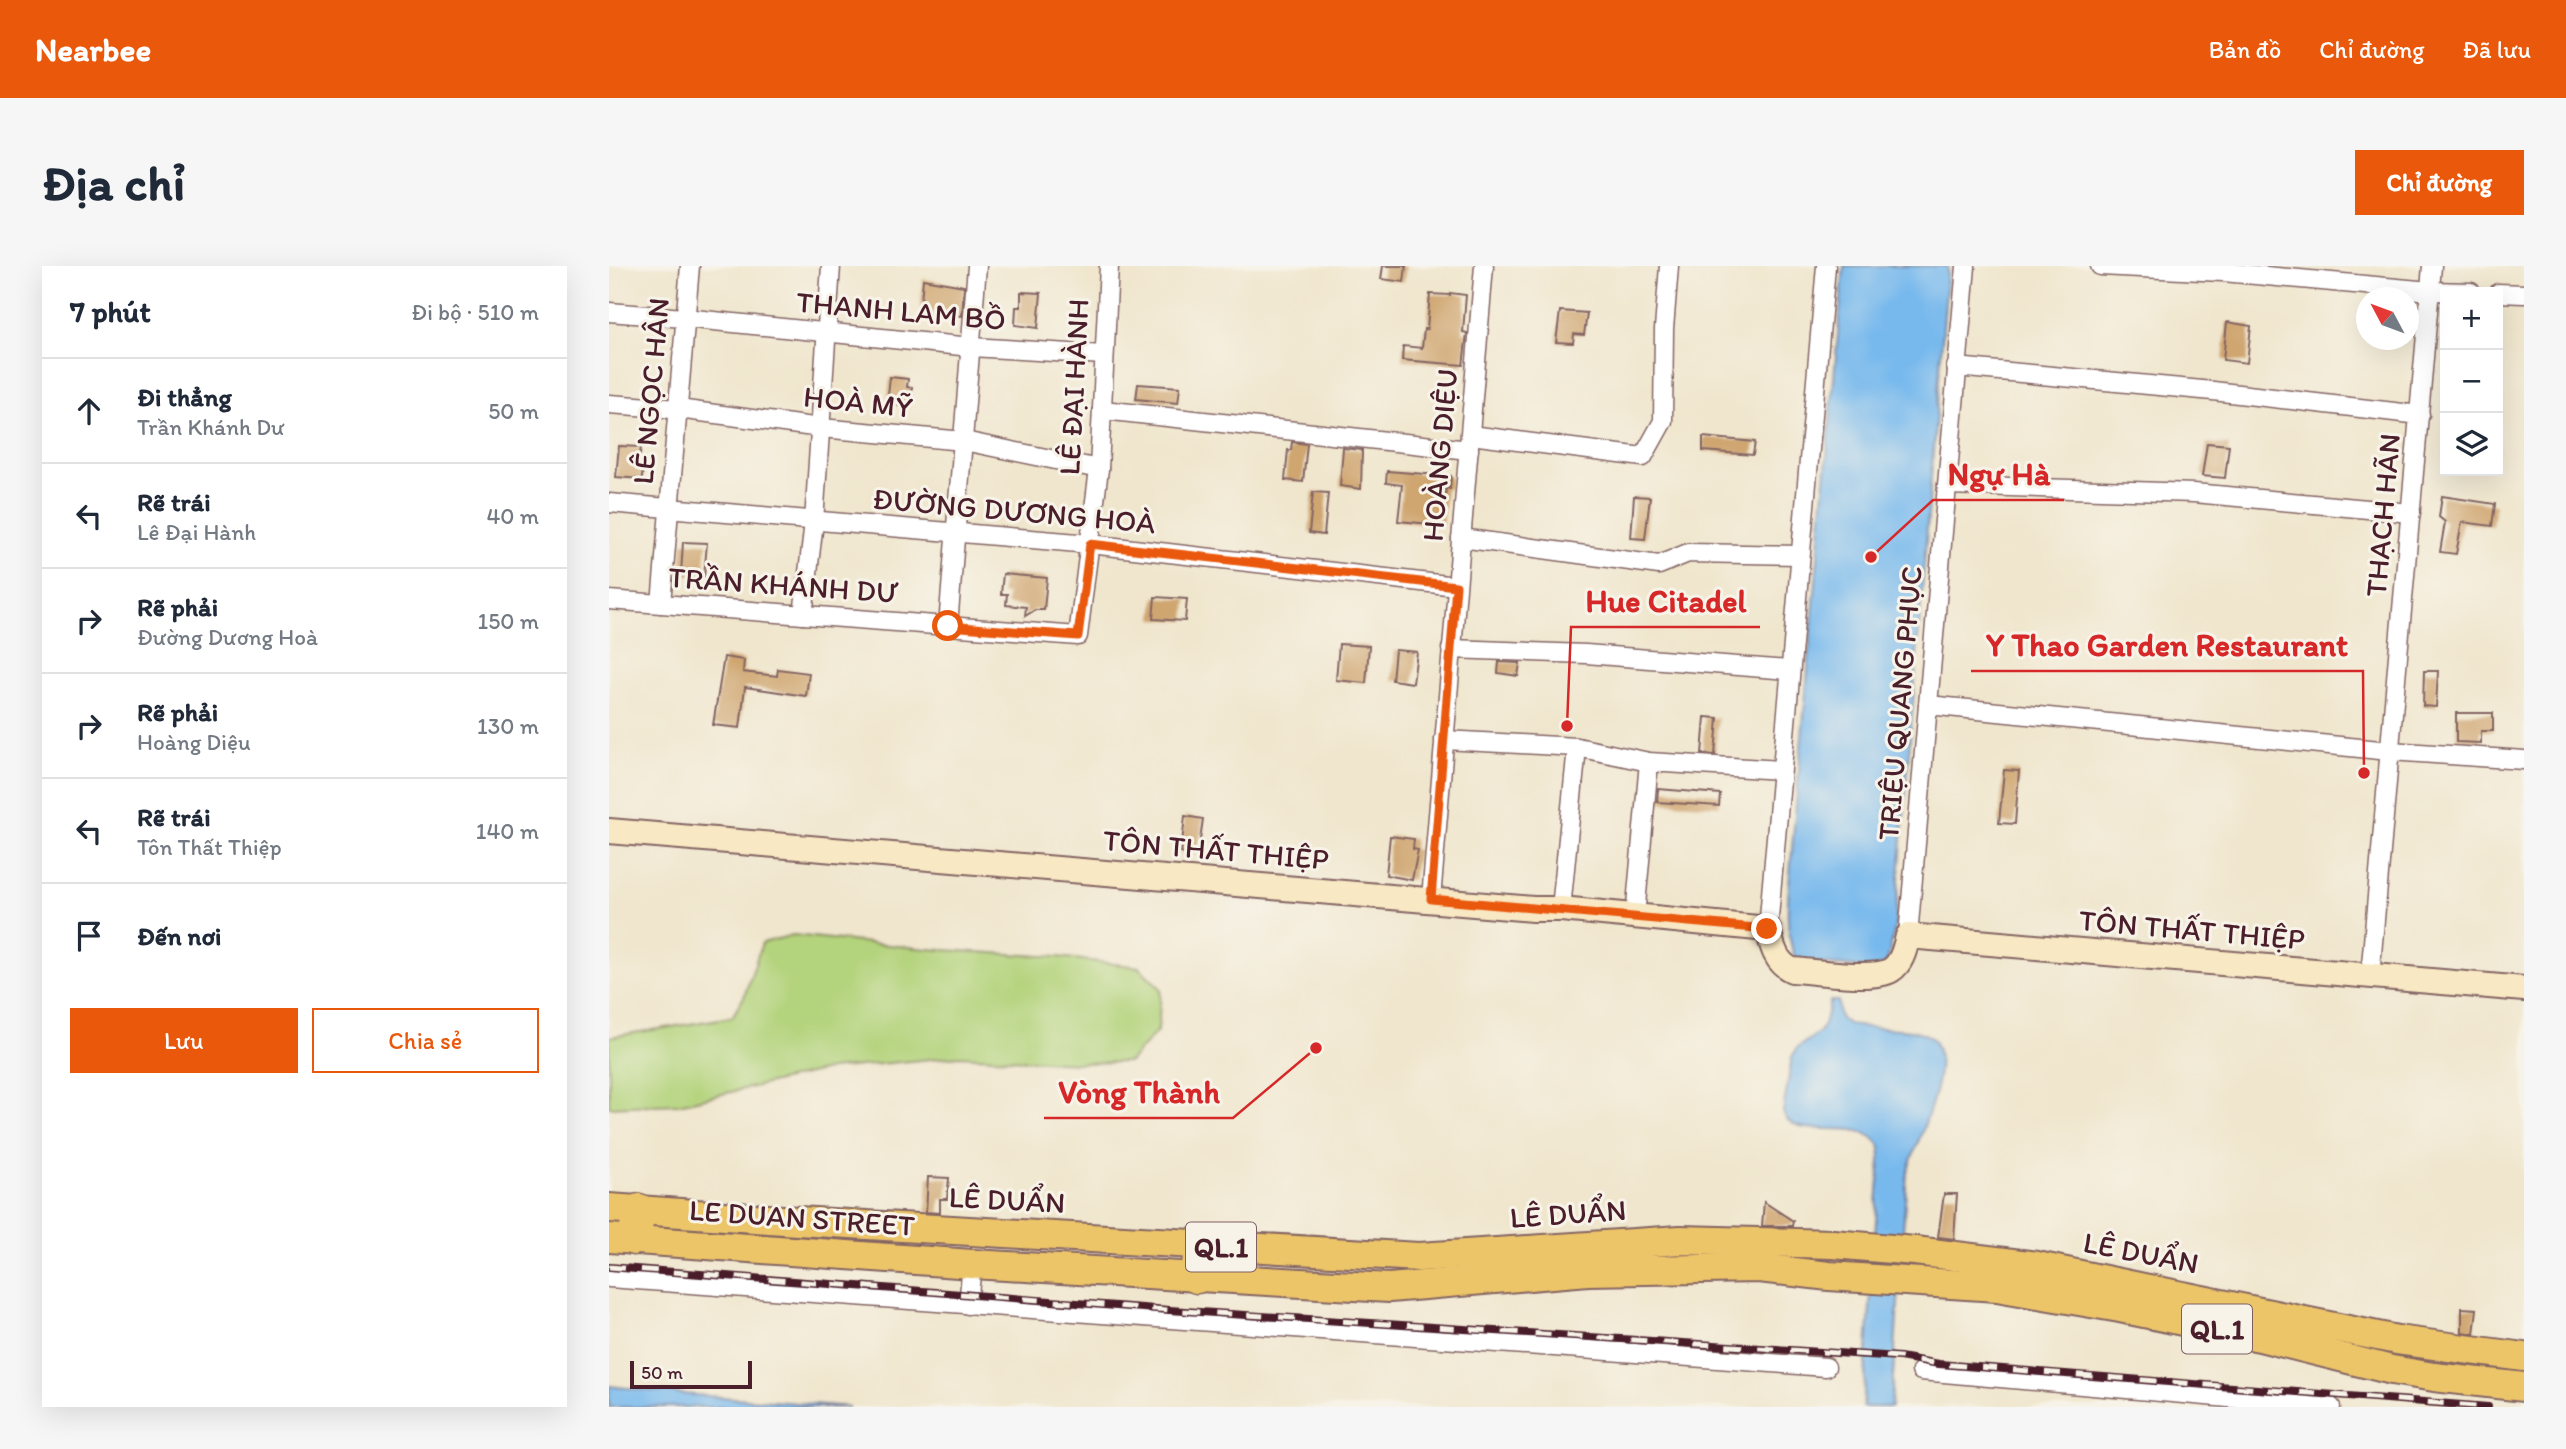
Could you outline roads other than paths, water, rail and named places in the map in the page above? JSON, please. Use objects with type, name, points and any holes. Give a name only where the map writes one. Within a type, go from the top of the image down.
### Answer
[{"type":"highway","points":[[1197,1277],[1200,1245]]},
{"type":"main road","name":"LÊ DUẨN","points":[[623,1224],[1200,1245],[1419,1257],[1680,1240],[1833,1244],[2036,1266],[2397,1340],[2524,1357]]},
{"type":"main road","name":"LE DUAN STREET","points":[[623,1224],[971,1264],[1389,1288],[1588,1271],[1759,1268],[1829,1276]]},
{"type":"main road","name":"LÊ DUẨN","points":[[1829,1276],[1997,1287],[2120,1308],[2260,1337],[2392,1370],[2524,1387]]},
{"type":"main road","points":[[2392,1370],[2397,1340]]},
{"type":"street","name":"LÊ NGỌC HÂN","points":[[661,604],[690,266]]},
{"type":"street","points":[[803,615],[814,522],[831,266]]},
{"type":"street","points":[[948,626],[977,266]]},
{"type":"street","name":"LÊ ĐẠI HÀNH","points":[[1078,636],[1099,469],[1109,266]]},
{"type":"street","name":"HOÀNG DIỆU","points":[[1431,899],[1484,266]]},
{"type":"street","points":[[1103,410],[1643,457],[1663,421],[1664,329],[1669,266]]},
{"type":"street","points":[[1826,266],[1767,929],[1782,965],[1792,970],[1878,976],[1893,969],[1903,957],[1908,936]]},
{"type":"street","name":"TRIỆU QUANG PHỤC","points":[[1908,936],[1966,266]]},
{"type":"street","points":[[2100,266],[2187,268],[2440,291]]},
{"type":"street","name":"THẠCH HÃN","points":[[2370,977],[2432,266]]},
{"type":"street","points":[[2503,293],[2524,294]]},
{"type":"street","name":"THANH LAM BỒ","points":[[609,313],[971,347],[1104,355]]},
{"type":"street","points":[[1956,367],[2213,391],[2420,415]]},
{"type":"street","name":"HOÀ MỸ","points":[[609,404],[678,409],[821,428],[964,441],[1099,469]]},
{"type":"street","points":[[1947,485],[2168,492],[2411,513]]},
{"type":"street","name":"ĐƯỜNG DƯƠNG HOÀ","points":[[609,503],[1090,544],[1456,586]]},
{"type":"street","points":[[1461,538],[1660,565],[1688,553],[1800,555]]},
{"type":"street","name":"TRẦN KHÁNH DƯ","points":[[609,600],[1078,636]]},
{"type":"street","points":[[1451,649],[1586,654],[1789,670]]},
{"type":"street","points":[[1928,705],[2390,751],[2524,760]]},
{"type":"street","points":[[1444,740],[1577,747],[1649,762],[1781,770]]},
{"type":"street","points":[[1561,909],[1577,747]]},
{"type":"street","points":[[1635,916],[1649,762]]},
{"type":"street","name":"TÔN THẤT THIỆP","points":[[609,831],[1561,909],[1767,929]]},
{"type":"street","name":"TÔN THẤT THIỆP","points":[[1908,936],[2524,989]]},
{"type":"street","points":[[968,1305],[971,1264]]},
{"type":"street","points":[[609,1278],[1826,1367]]},
{"type":"street","points":[[1921,1371],[2331,1407]]},
{"type":"water","points":[[1844,266],[1948,266],[1895,928],[1887,962],[1876,969],[1804,962],[1795,957],[1788,918]]},
{"type":"water","points":[[1830,1001],[1838,1001],[1839,1015],[1846,1023],[1923,1033],[1932,1039],[1938,1050],[1937,1085],[1907,1172],[1891,1407],[1863,1407],[1881,1148],[1872,1137],[1859,1131],[1801,1127],[1790,1122],[1783,1112],[1792,1057],[1797,1048],[1817,1034],[1824,1025]]},
{"type":"water","points":[[609,1386],[682,1394],[849,1407],[609,1407]]},
{"type":"railway","points":[[609,1267],[1169,1310],[1900,1357],[1939,1364],[2488,1407]]},
{"type":"place","name":"Ngự Hà","points":[[1871,557]]},
{"type":"place","name":"Hue Citadel","points":[[1567,726]]},
{"type":"place","name":"Y Thao Garden Restaurant","points":[[2364,773]]},
{"type":"place","name":"Vòng Thành","points":[[1316,1048]]}]
